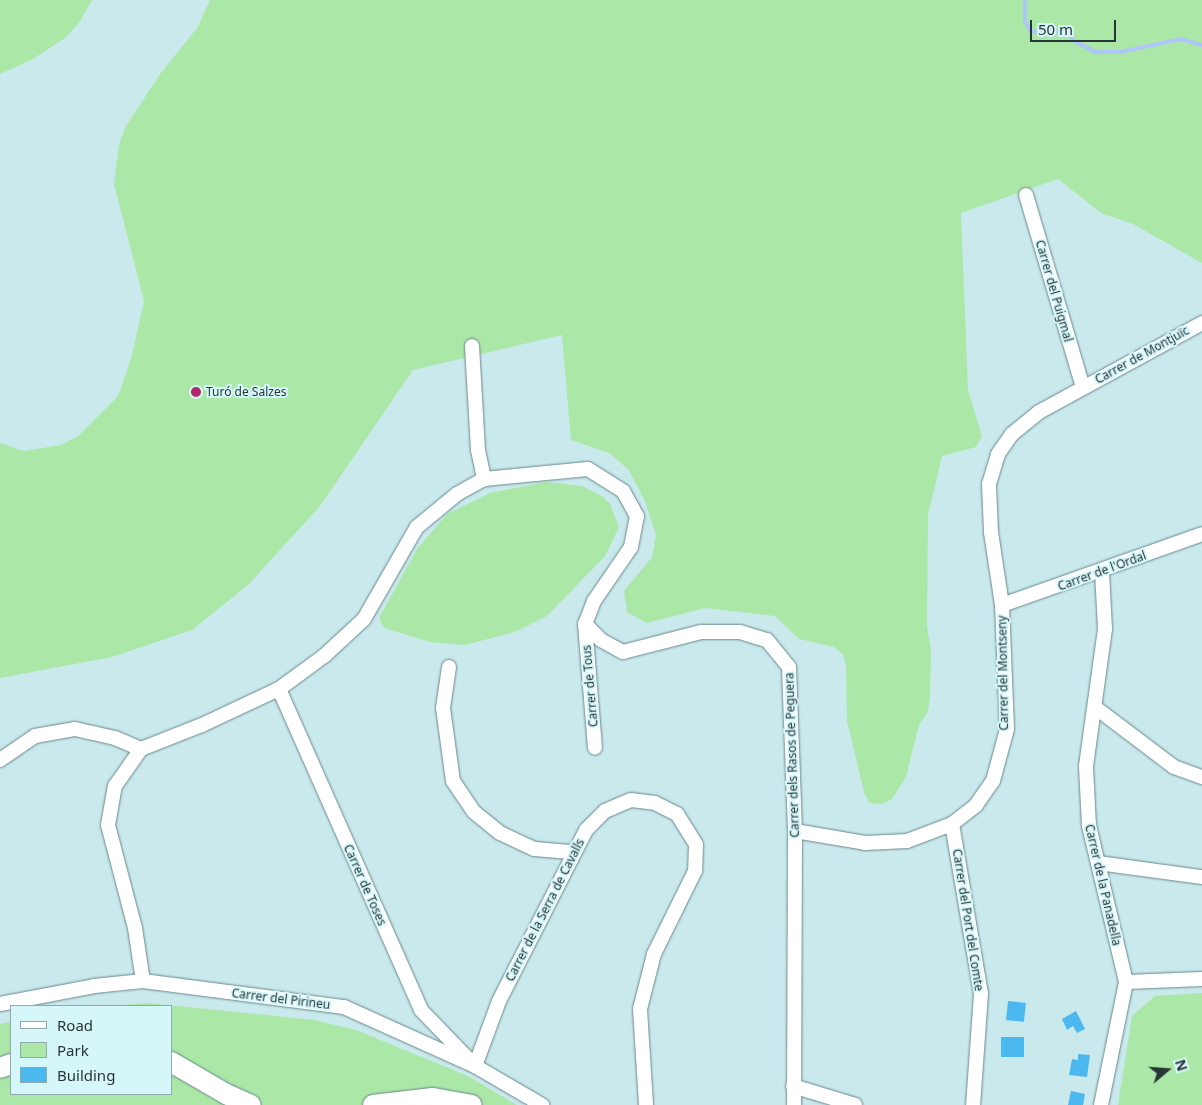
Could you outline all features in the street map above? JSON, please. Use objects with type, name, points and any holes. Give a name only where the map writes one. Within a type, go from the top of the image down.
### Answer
[{"type":"main road","points":[[172,1063],[226,1094],[251,1105]]},
{"type":"main road","points":[[373,1105],[433,1098],[471,1105]]},
{"type":"street","name":"Carrer del Puigmal","points":[[1026,195],[1083,388]]},
{"type":"street","name":"Carrer de Montjuïc","points":[[1083,388],[1202,323]]},
{"type":"street","points":[[472,346],[478,450],[484,479]]},
{"type":"street","name":"Carrer del Montseny","points":[[796,831],[865,843],[907,841],[952,824],[976,805],[993,781],[1007,729],[1002,605],[991,532],[989,484],[998,454],[1012,434],[1039,412],[1083,388]]},
{"type":"street","points":[[142,981],[135,928],[108,824],[114,786],[141,749],[202,726],[280,689],[324,656],[364,619],[417,527],[456,494],[484,479],[588,469],[623,491],[637,516],[631,547],[594,601],[585,624]]},
{"type":"street","name":"Carrer de l'Ordal","points":[[1002,605],[1102,572],[1202,534]]},
{"type":"street","name":"Carrer de la Panadella","points":[[1101,1105],[1126,982],[1089,826],[1086,766],[1096,708],[1105,629],[1102,572]]},
{"type":"street","name":"Carrer de Tous","points":[[585,624],[595,748]]},
{"type":"street","name":"Carrer dels Rasos de Peguera","points":[[585,624],[601,640],[623,652],[701,632],[740,632],[767,640],[789,667],[796,831],[794,1105]]},
{"type":"street","points":[[449,667],[443,708],[453,781],[474,812],[500,833],[535,849],[573,852]]},
{"type":"street","name":"Carrer de Toses","points":[[280,689],[421,1010],[475,1066]]},
{"type":"street","points":[[1096,708],[1174,767],[1202,777]]},
{"type":"street","points":[[0,760],[35,736],[75,729],[115,738],[141,749]]},
{"type":"street","name":"Carrer de la Serra de Cavalls","points":[[475,1066],[499,1000],[573,852],[586,830],[605,811],[630,800],[654,803],[677,814],[696,845],[695,871],[654,954],[640,1009],[646,1105]]},
{"type":"street","name":"Carrer del Port del Comte","points":[[952,824],[981,994],[973,1105]]},
{"type":"street","points":[[1098,864],[1202,877]]},
{"type":"street","points":[[1126,982],[1202,979]]},
{"type":"street","name":"Carrer del Pirineu","points":[[0,1003],[94,986],[142,981],[344,1007],[475,1066],[542,1105]]},
{"type":"street","points":[[794,1086],[855,1105]]},
{"type":"green space","points":[[0,0],[92,0],[79,23],[65,38],[33,59],[0,74]]},
{"type":"green space","points":[[210,0],[1202,0],[1202,263],[1133,224],[1101,213],[1058,179],[961,213],[968,390],[982,436],[976,447],[942,456],[928,515],[927,626],[931,651],[928,712],[919,725],[906,777],[892,799],[882,804],[869,803],[864,792],[847,721],[846,665],[843,655],[834,647],[799,639],[775,616],[705,608],[647,623],[627,612],[624,591],[652,557],[656,536],[645,501],[628,469],[609,453],[571,440],[562,335],[413,370],[320,506],[248,585],[192,630],[112,657],[0,678],[0,443],[24,451],[61,445],[77,437],[118,396],[131,359],[144,301],[114,184],[119,144],[126,126],[160,74],[197,28]]},
{"type":"green space","points":[[546,482],[582,486],[602,496],[610,504],[619,527],[605,556],[547,616],[515,632],[465,645],[430,642],[384,628],[379,618],[417,549],[447,514],[490,493]]},
{"type":"green space","points":[[1202,993],[1202,1105],[1118,1105],[1132,1016],[1155,996]]},
{"type":"green space","points":[[148,1003],[168,1005],[122,1005]]},
{"type":"green space","points":[[172,1005],[314,1020],[356,1030],[468,1076],[517,1105],[0,1105],[0,1024],[10,1022],[10,1095],[172,1095]]},
{"type":"building","points":[[1008,1001],[1026,1003],[1024,1022],[1006,1020]]},
{"type":"building","points":[[1076,1011],[1085,1029],[1077,1033],[1073,1026],[1067,1030],[1062,1019]]},
{"type":"building","points":[[1001,1037],[1024,1037],[1024,1057],[1001,1057]]},
{"type":"building","points":[[1078,1054],[1090,1055],[1087,1077],[1069,1075],[1072,1059],[1078,1060]]},
{"type":"building","points":[[1071,1091],[1085,1094],[1083,1105],[1068,1105]]},
{"type":"waterway","points":[[1025,0],[1025,21],[1031,32],[1067,31],[1074,41],[1096,52],[1120,52],[1181,39],[1202,45]]},
{"type":"place","name":"Turó de Salzes","points":[[196,392]]}]
